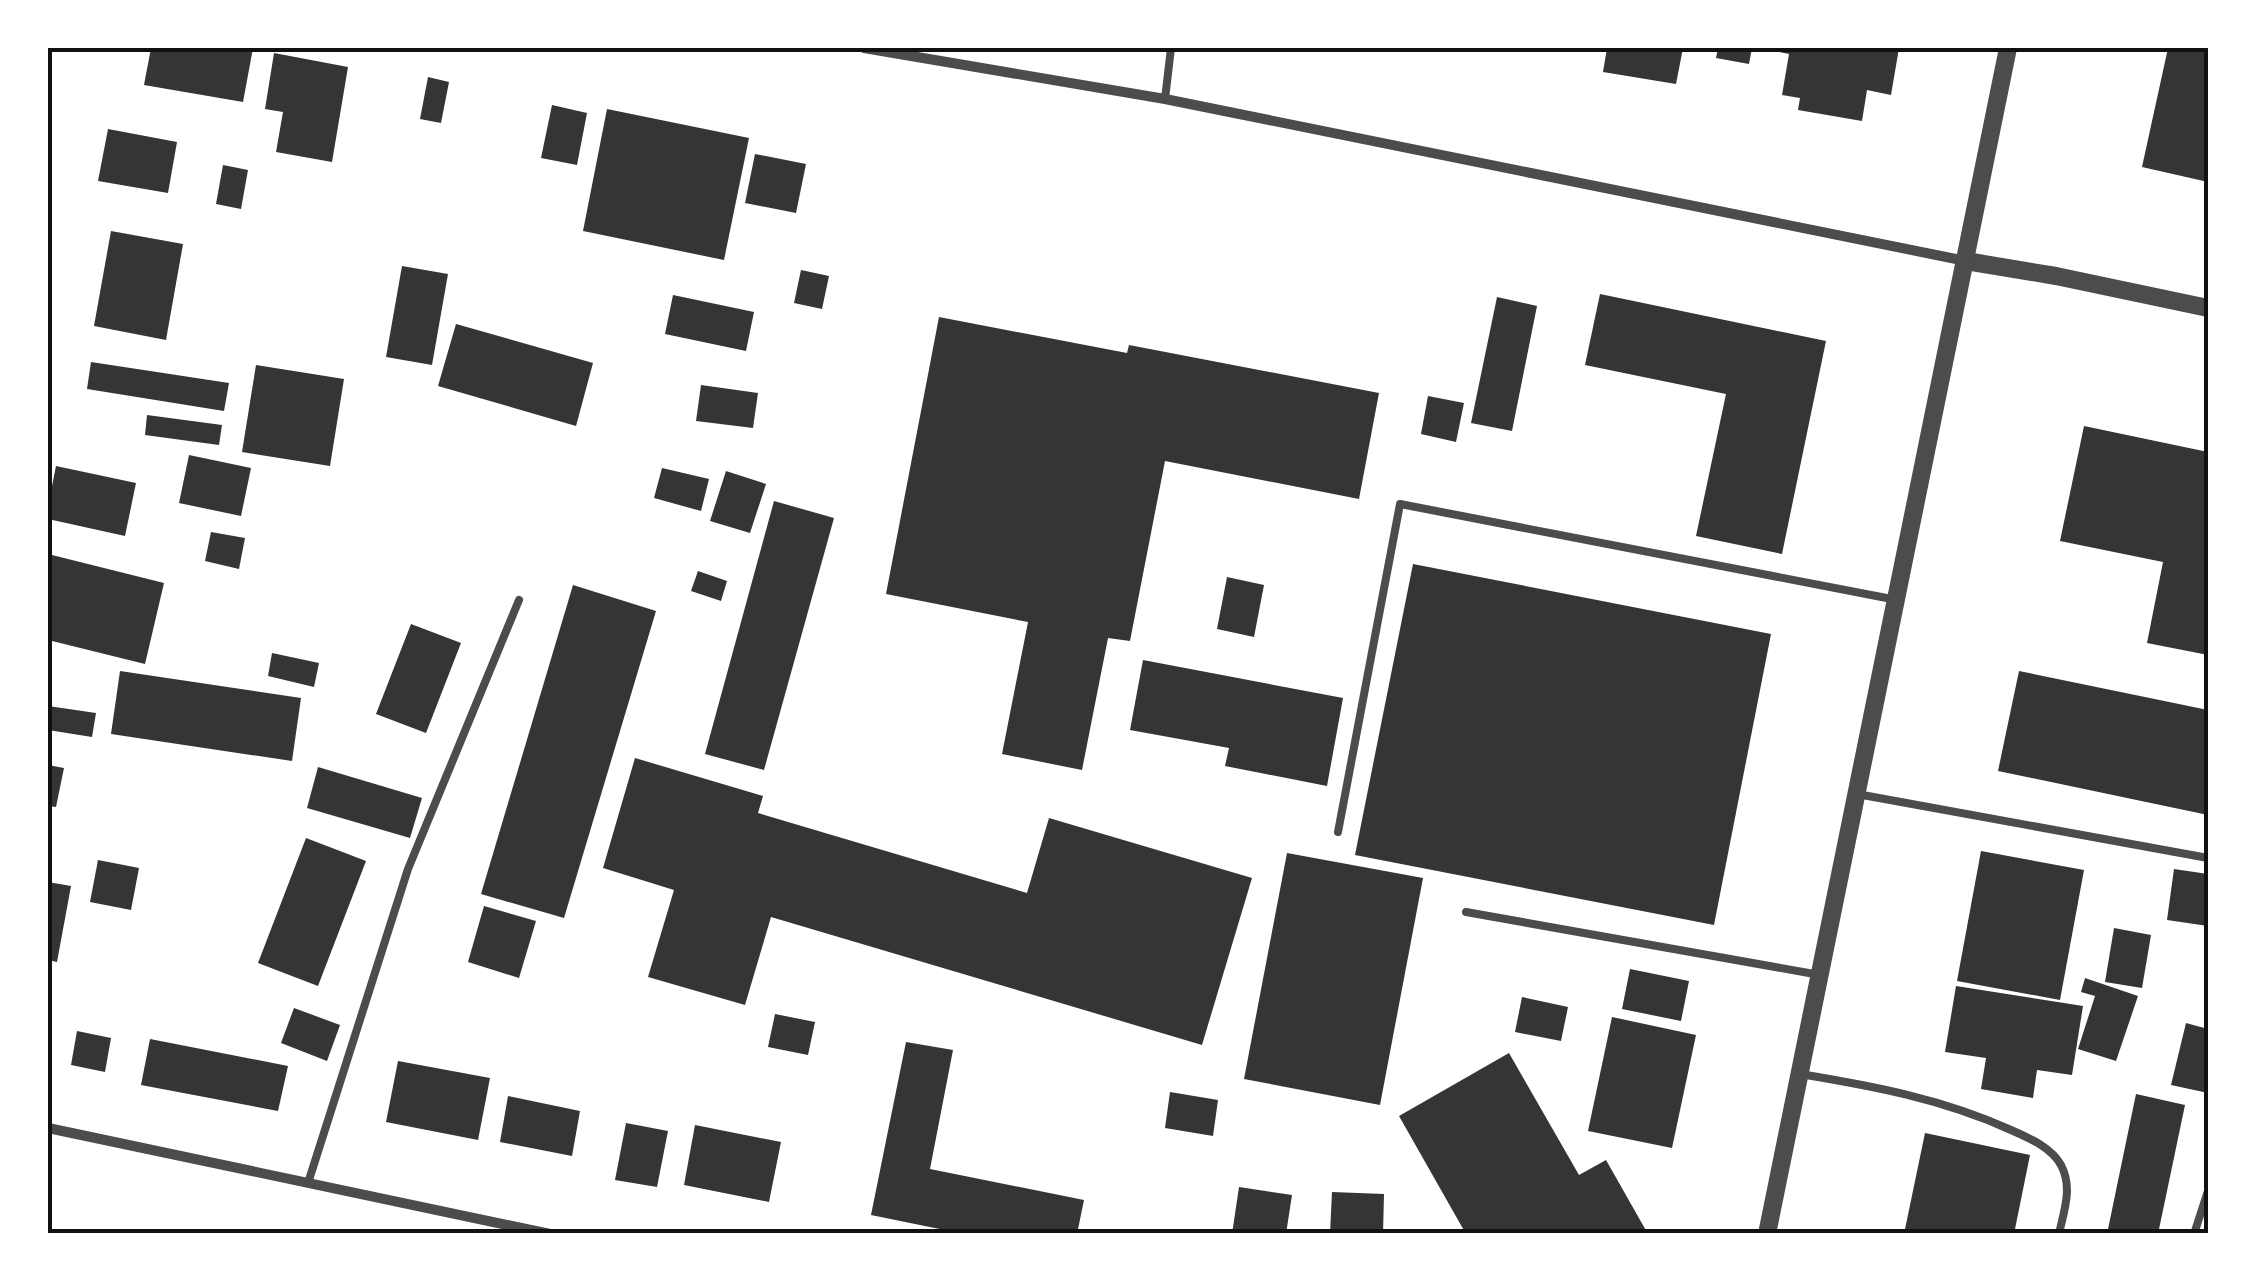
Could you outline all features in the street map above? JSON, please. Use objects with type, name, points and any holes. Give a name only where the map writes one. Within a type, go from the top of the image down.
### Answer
[{"type":"street","points":[[864,48],[1164,99],[2208,308]]},
{"type":"street","points":[[1768,1234],[2008,48]]},
{"type":"street","points":[[48,1128],[550,1234]]},
{"type":"lane","points":[[1164,99],[1171,48]]},
{"type":"lane","points":[[1338,832],[1400,504],[1897,600]]},
{"type":"lane","points":[[308,1183],[408,869],[519,600]]},
{"type":"lane","points":[[1857,794],[2208,858]]},
{"type":"lane","points":[[1466,912],[1820,975]]},
{"type":"lane","points":[[1800,1074],[1886,1088],[1975,1113],[2048,1149],[2061,1165],[2069,1189],[2060,1234]]},
{"type":"lane","points":[[2194,1234],[2208,1191]]},
{"type":"building","points":[[151,48],[253,48],[243,102],[144,85]]},
{"type":"building","points":[[1607,48],[1683,48],[1676,84],[1603,72]]},
{"type":"building","points":[[1718,48],[1752,48],[1749,64],[1716,58]]},
{"type":"building","points":[[1765,48],[1899,48],[1891,95],[1867,90],[1862,121],[1798,110],[1800,98],[1782,95],[1789,54]]},
{"type":"building","points":[[2168,48],[2208,48],[2208,182],[2142,167]]},
{"type":"building","points":[[274,53],[348,67],[332,162],[276,152],[283,112],[265,109]]},
{"type":"building","points":[[428,77],[449,82],[441,123],[420,119]]},
{"type":"building","points":[[552,105],[587,113],[577,165],[541,158]]},
{"type":"building","points":[[607,109],[749,138],[724,260],[583,231]]},
{"type":"building","points":[[108,129],[177,142],[168,193],[98,181]]},
{"type":"building","points":[[755,154],[806,164],[796,213],[745,203]]},
{"type":"building","points":[[223,165],[248,170],[241,209],[216,204]]},
{"type":"building","points":[[111,231],[183,244],[166,340],[94,326]]},
{"type":"building","points":[[402,266],[448,274],[432,365],[386,357]]},
{"type":"building","points":[[801,270],[829,276],[822,309],[794,303]]},
{"type":"building","points":[[1600,294],[1826,341],[1782,554],[1696,536],[1726,394],[1585,365]]},
{"type":"building","points":[[673,295],[754,312],[746,351],[665,334]]},
{"type":"building","points":[[1497,297],[1537,306],[1512,431],[1471,423]]},
{"type":"building","points":[[939,317],[1127,353],[1129,345],[1379,393],[1359,499],[1165,461],[1130,641],[1108,638],[1082,770],[1002,754],[1028,622],[886,594]]},
{"type":"building","points":[[456,324],[593,363],[576,426],[438,386]]},
{"type":"building","points":[[91,362],[229,383],[224,411],[87,389]]},
{"type":"building","points":[[256,365],[344,379],[330,466],[242,452]]},
{"type":"building","points":[[701,385],[758,393],[753,428],[696,421]]},
{"type":"building","points":[[1428,396],[1464,403],[1456,442],[1421,434]]},
{"type":"building","points":[[147,415],[222,425],[219,445],[145,435]]},
{"type":"building","points":[[2084,426],[2208,452],[2208,655],[2147,643],[2163,562],[2060,541]]},
{"type":"building","points":[[189,455],[251,468],[241,516],[179,503]]},
{"type":"building","points":[[56,466],[136,483],[125,536],[48,519]]},
{"type":"building","points":[[662,468],[709,479],[701,511],[654,498]]},
{"type":"building","points":[[726,471],[766,484],[750,533],[710,521]]},
{"type":"building","points":[[774,501],[834,518],[764,770],[705,754]]},
{"type":"building","points":[[211,532],[245,538],[239,569],[205,561]]},
{"type":"building","points":[[48,554],[164,583],[145,664],[48,640]]},
{"type":"building","points":[[1413,564],[1771,634],[1714,925],[1355,855]]},
{"type":"building","points":[[698,571],[727,581],[721,601],[691,591]]},
{"type":"building","points":[[1227,577],[1264,585],[1254,637],[1217,629]]},
{"type":"building","points":[[573,585],[656,611],[564,918],[481,894]]},
{"type":"building","points":[[411,624],[461,643],[426,733],[376,714]]},
{"type":"building","points":[[272,653],[319,663],[314,687],[268,676]]},
{"type":"building","points":[[1143,660],[1343,698],[1327,786],[1225,766],[1229,748],[1130,730]]},
{"type":"building","points":[[120,671],[301,698],[292,761],[111,734]]},
{"type":"building","points":[[2019,671],[2208,710],[2208,815],[1998,771]]},
{"type":"building","points":[[48,706],[96,713],[92,737],[48,730]]},
{"type":"building","points":[[635,758],[763,796],[758,813],[1027,893],[1049,818],[1252,878],[1202,1045],[771,917],[745,1005],[648,977],[674,890],[603,868]]},
{"type":"building","points":[[48,765],[64,768],[56,807],[48,806]]},
{"type":"building","points":[[318,767],[422,798],[410,838],[307,808]]},
{"type":"building","points":[[306,838],[366,861],[318,986],[258,963]]},
{"type":"building","points":[[1981,851],[2084,870],[2060,1000],[1957,981]]},
{"type":"building","points":[[1287,853],[1423,878],[1380,1105],[1244,1079]]},
{"type":"building","points":[[98,860],[139,868],[131,910],[90,902]]},
{"type":"building","points":[[2174,869],[2208,874],[2208,926],[2167,920]]},
{"type":"building","points":[[48,882],[71,886],[57,962],[48,960]]},
{"type":"building","points":[[484,906],[536,921],[519,978],[468,962]]},
{"type":"building","points":[[2114,928],[2151,935],[2142,988],[2105,982]]},
{"type":"building","points":[[1630,969],[1689,981],[1681,1021],[1622,1009]]},
{"type":"building","points":[[2085,978],[2138,996],[2116,1061],[2078,1049],[2095,996],[2081,992]]},
{"type":"building","points":[[1956,986],[2083,1006],[2072,1075],[2037,1070],[2033,1098],[1981,1089],[1986,1058],[1945,1052]]},
{"type":"building","points":[[1522,997],[1568,1007],[1561,1041],[1515,1032]]},
{"type":"building","points":[[294,1008],[340,1025],[327,1061],[281,1043]]},
{"type":"building","points":[[775,1014],[815,1022],[808,1055],[768,1047]]},
{"type":"building","points":[[1612,1017],[1696,1035],[1672,1148],[1588,1131]]},
{"type":"building","points":[[2186,1023],[2208,1029],[2208,1093],[2171,1085]]},
{"type":"building","points":[[77,1031],[111,1038],[105,1072],[71,1065]]},
{"type":"building","points":[[150,1039],[288,1066],[278,1111],[141,1085]]},
{"type":"building","points":[[906,1042],[953,1050],[930,1169],[1084,1200],[1077,1234],[964,1234],[871,1215]]},
{"type":"building","points":[[1509,1053],[1579,1175],[1606,1160],[1648,1234],[1466,1234],[1399,1116]]},
{"type":"building","points":[[398,1061],[490,1078],[478,1140],[386,1122]]},
{"type":"building","points":[[1170,1092],[1218,1100],[1213,1136],[1165,1128]]},
{"type":"building","points":[[2136,1094],[2185,1105],[2158,1234],[2107,1234]]},
{"type":"building","points":[[508,1096],[580,1111],[572,1156],[500,1142]]},
{"type":"building","points":[[626,1123],[668,1131],[657,1187],[615,1180]]},
{"type":"building","points":[[695,1125],[781,1142],[769,1202],[684,1185]]},
{"type":"building","points":[[1925,1133],[2030,1155],[2014,1234],[1904,1234]]},
{"type":"building","points":[[1239,1187],[1292,1195],[1286,1234],[1232,1234]]},
{"type":"building","points":[[1332,1192],[1384,1194],[1383,1234],[1330,1234]]}]
